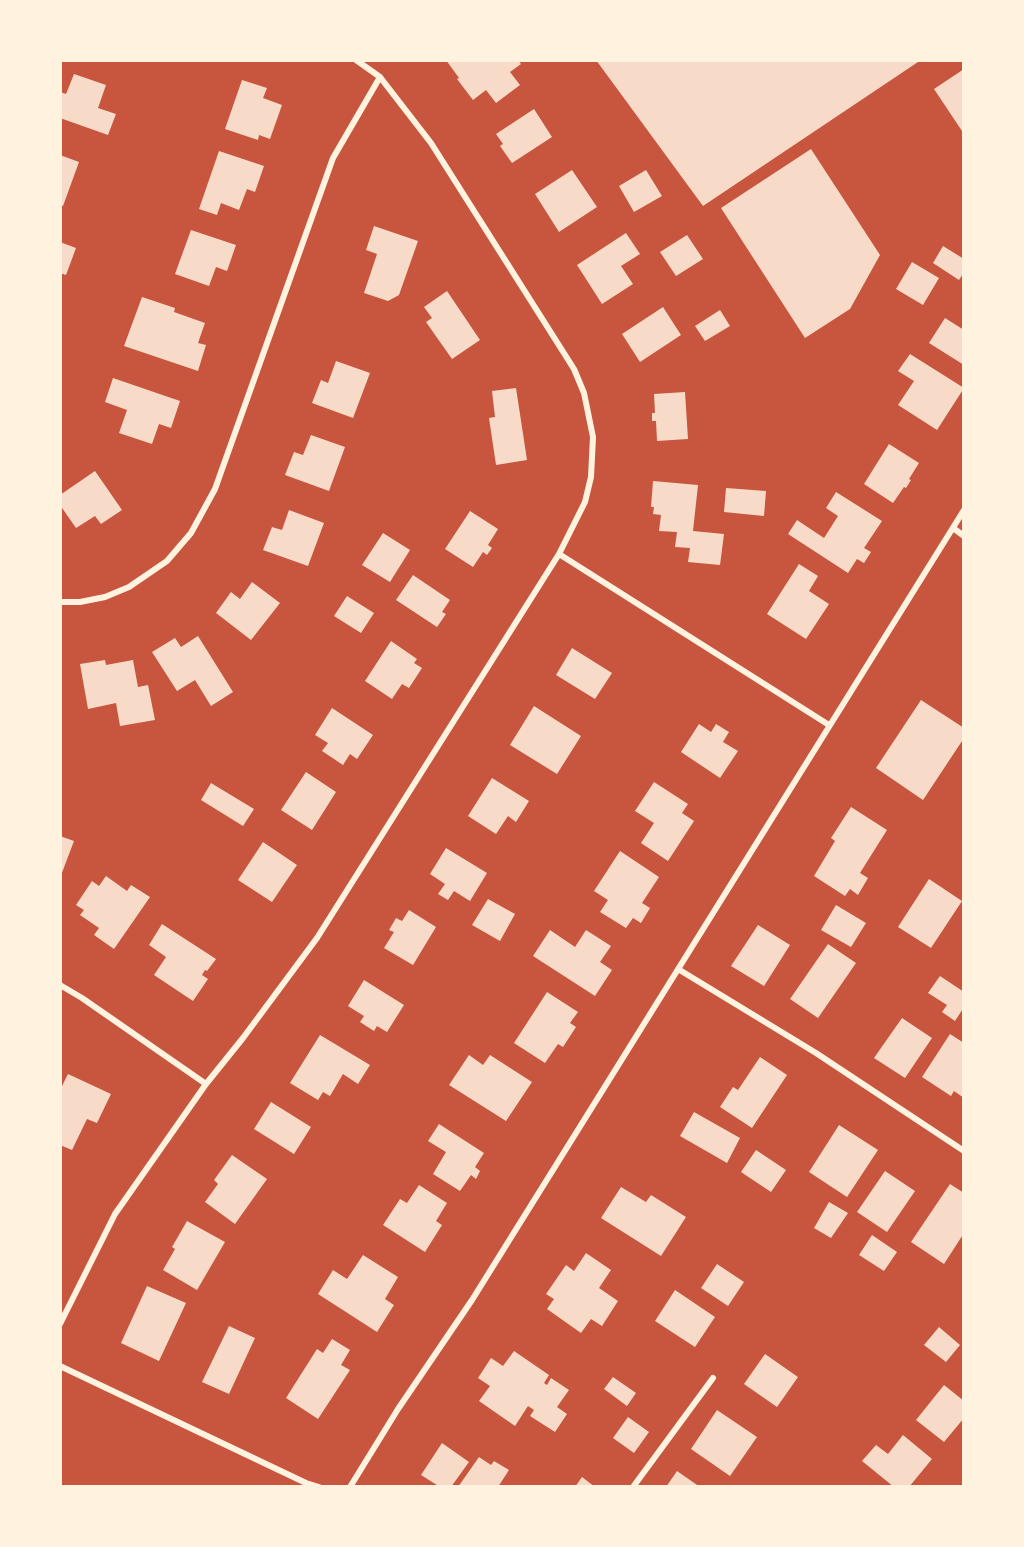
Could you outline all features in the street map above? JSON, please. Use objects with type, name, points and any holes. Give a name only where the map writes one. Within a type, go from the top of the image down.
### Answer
[{"type":"street","points":[[60,1324],[115,1214],[206,1084],[317,938],[559,554],[585,502],[591,477],[593,437],[584,393],[574,369],[431,144],[380,77],[356,60]]},
{"type":"street","points":[[60,602],[80,602],[105,597],[129,587],[167,561],[191,533],[215,489],[333,158],[380,77]]},
{"type":"street","points":[[350,1487],[472,1300],[964,510]]},
{"type":"street","points":[[953,528],[964,536]]},
{"type":"street","points":[[559,554],[830,725]]},
{"type":"street","points":[[678,969],[816,1053],[964,1151]]},
{"type":"street","points":[[60,985],[206,1084]]},
{"type":"street","points":[[60,1366],[306,1483],[319,1487]]},
{"type":"street","points":[[633,1487],[712,1378]]},
{"type":"building","points":[[446,60],[518,60],[521,64],[510,72],[520,85],[496,103],[486,90],[473,100]]},
{"type":"building","points":[[596,60],[921,60],[703,206]]},
{"type":"building","points":[[964,69],[964,134],[934,89]]},
{"type":"building","points":[[74,74],[106,85],[98,108],[116,114],[108,135],[60,118],[60,92],[66,94]]},
{"type":"building","points":[[242,80],[267,88],[263,98],[282,105],[270,139],[259,135],[258,140],[225,129]]},
{"type":"building","points":[[534,109],[552,137],[512,163],[500,146],[503,144],[496,134]]},
{"type":"building","points":[[811,149],[880,255],[850,309],[805,338],[721,208]]},
{"type":"building","points":[[219,151],[264,166],[255,192],[247,189],[239,210],[221,203],[217,215],[199,209]]},
{"type":"building","points":[[60,155],[79,162],[63,206],[60,205]]},
{"type":"building","points":[[572,170],[597,207],[559,232],[535,194]]},
{"type":"building","points":[[646,170],[662,196],[634,212],[619,186]]},
{"type":"building","points":[[374,226],[418,241],[399,295],[388,301],[364,293],[377,254],[366,250]]},
{"type":"building","points":[[191,230],[236,245],[227,271],[216,267],[209,286],[175,274]]},
{"type":"building","points":[[626,233],[640,254],[621,266],[633,284],[602,304],[577,265]]},
{"type":"building","points":[[687,235],[703,259],[676,276],[660,252]]},
{"type":"building","points":[[60,242],[76,248],[66,275],[60,273]]},
{"type":"building","points":[[943,246],[964,259],[964,272],[959,280],[933,263]]},
{"type":"building","points":[[912,262],[939,278],[923,305],[896,289]]},
{"type":"building","points":[[447,291],[480,340],[452,359],[426,322],[432,318],[424,307]]},
{"type":"building","points":[[142,297],[175,308],[174,312],[205,323],[198,343],[206,345],[198,371],[124,346]]},
{"type":"building","points":[[663,307],[681,335],[640,362],[622,334]]},
{"type":"building","points":[[720,310],[730,326],[705,341],[695,326]]},
{"type":"building","points":[[945,318],[964,330],[964,365],[929,343]]},
{"type":"building","points":[[910,354],[964,388],[937,430],[898,405],[914,381],[898,371]]},
{"type":"building","points":[[336,361],[370,373],[353,418],[312,403],[321,380],[328,383]]},
{"type":"building","points":[[113,378],[180,401],[171,428],[159,424],[152,444],[119,433],[127,410],[105,402]]},
{"type":"building","points":[[516,388],[527,460],[496,465],[489,418],[495,417],[492,391]]},
{"type":"building","points":[[685,392],[688,439],[657,441],[656,421],[652,421],[652,413],[655,413],[654,394]]},
{"type":"building","points":[[311,435],[345,447],[329,491],[285,475],[294,452],[303,455]]},
{"type":"building","points":[[889,444],[919,463],[906,488],[904,487],[893,503],[864,484]]},
{"type":"building","points":[[95,471],[122,510],[101,524],[95,516],[76,528],[60,505],[60,495]]},
{"type":"building","points":[[653,481],[698,485],[693,531],[724,534],[720,565],[688,562],[690,548],[675,547],[677,532],[659,531],[661,515],[653,514],[654,507],[651,507]]},
{"type":"building","points":[[726,488],[766,491],[764,516],[724,512]]},
{"type":"building","points":[[836,492],[882,521],[864,548],[871,552],[864,563],[857,559],[848,573],[788,534],[797,520],[824,538],[838,516],[826,508]]},
{"type":"building","points":[[289,510],[324,523],[308,566],[263,550],[272,527],[282,530]]},
{"type":"building","points":[[470,511],[498,529],[488,545],[492,548],[487,555],[483,552],[473,567],[445,549]]},
{"type":"building","points":[[383,533],[410,550],[390,582],[362,565]]},
{"type":"building","points":[[799,564],[818,576],[809,591],[829,604],[806,639],[767,614]]},
{"type":"building","points":[[413,575],[450,600],[442,612],[446,614],[437,627],[396,600]]},
{"type":"building","points":[[252,582],[280,603],[251,640],[216,613],[231,592],[240,599]]},
{"type":"building","points":[[347,596],[374,613],[361,633],[334,616]]},
{"type":"building","points":[[198,636],[233,692],[211,706],[195,680],[177,691],[152,652],[175,638],[181,647]]},
{"type":"building","points":[[391,641],[417,659],[414,663],[422,668],[409,688],[402,684],[392,699],[365,681]]},
{"type":"building","points":[[572,648],[612,673],[595,699],[556,675]]},
{"type":"building","points":[[105,660],[106,665],[133,660],[138,687],[148,685],[155,720],[120,726],[116,703],[88,709],[80,664]]},
{"type":"building","points":[[921,700],[964,728],[964,738],[923,800],[876,768]]},
{"type":"building","points":[[534,706],[581,736],[557,774],[510,745]]},
{"type":"building","points":[[332,708],[373,735],[357,759],[350,754],[343,765],[322,751],[328,743],[315,735]]},
{"type":"building","points":[[699,724],[711,732],[716,724],[729,732],[723,742],[738,751],[720,778],[681,752]]},
{"type":"building","points":[[306,772],[336,792],[312,830],[281,810]]},
{"type":"building","points":[[492,778],[529,801],[516,822],[508,816],[496,834],[468,816]]},
{"type":"building","points":[[654,782],[688,804],[682,813],[694,821],[668,861],[641,843],[654,823],[635,811]]},
{"type":"building","points":[[211,783],[254,809],[243,826],[201,800]]},
{"type":"building","points":[[851,807],[887,830],[860,873],[868,878],[858,895],[850,889],[845,896],[814,876],[835,841],[831,838]]},
{"type":"building","points":[[60,836],[74,841],[60,878]]},
{"type":"building","points":[[263,842],[297,865],[272,902],[238,880]]},
{"type":"building","points":[[446,848],[487,873],[470,901],[454,891],[448,900],[438,894],[445,884],[430,874]]},
{"type":"building","points":[[620,851],[659,877],[642,903],[650,908],[641,923],[633,918],[626,928],[600,912],[608,900],[594,891]]},
{"type":"building","points":[[106,876],[127,891],[131,885],[150,897],[114,949],[94,935],[99,928],[80,915],[84,910],[76,905],[92,881],[99,886]]},
{"type":"building","points":[[929,879],[962,901],[931,948],[898,927]]},
{"type":"building","points":[[488,899],[515,914],[500,941],[472,925]]},
{"type":"building","points":[[836,905],[866,923],[851,947],[821,930]]},
{"type":"building","points":[[409,910],[436,927],[413,965],[384,948],[394,932],[389,930],[396,918],[402,921]]},
{"type":"building","points":[[162,924],[216,959],[202,975],[208,979],[193,1001],[154,975],[166,957],[149,945]]},
{"type":"building","points":[[758,925],[790,945],[764,986],[731,966]]},
{"type":"building","points":[[550,930],[575,947],[586,930],[611,946],[600,962],[612,970],[595,996],[533,956]]},
{"type":"building","points":[[828,944],[856,963],[818,1018],[790,999]]},
{"type":"building","points":[[940,976],[964,992],[964,1007],[955,1021],[942,1012],[947,1005],[928,993]]},
{"type":"building","points":[[364,980],[404,1005],[387,1032],[377,1026],[374,1031],[360,1022],[364,1016],[348,1006]]},
{"type":"building","points":[[547,992],[578,1012],[570,1023],[576,1027],[563,1047],[558,1044],[545,1063],[514,1043]]},
{"type":"building","points":[[902,1018],[932,1038],[905,1078],[874,1058]]},
{"type":"building","points":[[950,1034],[964,1043],[964,1098],[954,1091],[951,1096],[922,1077]]},
{"type":"building","points":[[320,1035],[370,1065],[358,1084],[343,1074],[330,1096],[323,1092],[318,1100],[290,1083]]},
{"type":"building","points":[[469,1055],[483,1065],[490,1055],[532,1082],[506,1121],[449,1085]]},
{"type":"building","points":[[760,1057],[787,1075],[752,1128],[720,1107],[733,1087],[738,1090]]},
{"type":"building","points":[[68,1074],[111,1094],[97,1123],[87,1119],[72,1150],[60,1145],[60,1090]]},
{"type":"building","points":[[271,1102],[311,1127],[294,1154],[254,1129]]},
{"type":"building","points":[[694,1112],[740,1138],[727,1163],[680,1136]]},
{"type":"building","points":[[439,1124],[484,1153],[475,1167],[480,1171],[476,1179],[471,1175],[460,1191],[433,1174],[446,1152],[428,1141]]},
{"type":"building","points":[[839,1125],[878,1150],[847,1197],[809,1172]]},
{"type":"building","points":[[756,1150],[786,1170],[771,1192],[741,1172]]},
{"type":"building","points":[[232,1155],[267,1179],[235,1224],[205,1202],[218,1184],[214,1180]]},
{"type":"building","points":[[885,1171],[915,1191],[887,1232],[857,1212]]},
{"type":"building","points":[[950,1184],[964,1193],[964,1233],[944,1264],[911,1242]]},
{"type":"building","points":[[419,1185],[447,1203],[436,1221],[442,1225],[425,1252],[383,1225],[400,1199],[407,1203]]},
{"type":"building","points":[[621,1187],[646,1202],[651,1195],[686,1217],[661,1256],[601,1218]]},
{"type":"building","points":[[829,1202],[848,1213],[831,1238],[814,1228]]},
{"type":"building","points":[[187,1221],[225,1242],[197,1290],[163,1270],[175,1249],[172,1247]]},
{"type":"building","points":[[872,1235],[897,1252],[884,1271],[859,1255]]},
{"type":"building","points":[[586,1253],[611,1270],[599,1288],[618,1301],[602,1326],[591,1319],[581,1333],[547,1309],[554,1299],[546,1294],[566,1265],[574,1271]]},
{"type":"building","points":[[363,1255],[398,1277],[385,1299],[394,1305],[377,1332],[318,1294],[333,1270],[347,1279]]},
{"type":"building","points":[[717,1264],[744,1282],[728,1306],[701,1288]]},
{"type":"building","points":[[147,1286],[186,1303],[159,1361],[121,1343]]},
{"type":"building","points":[[675,1290],[715,1317],[695,1347],[655,1321]]},
{"type":"building","points":[[229,1326],[255,1338],[229,1394],[202,1382]]},
{"type":"building","points":[[939,1327],[960,1345],[946,1362],[924,1345]]},
{"type":"building","points":[[332,1339],[350,1350],[341,1365],[350,1370],[318,1419],[286,1398],[317,1349],[323,1353]]},
{"type":"building","points":[[514,1351],[549,1375],[544,1383],[547,1385],[551,1378],[569,1390],[557,1407],[567,1414],[555,1432],[530,1416],[534,1410],[528,1406],[515,1426],[479,1401],[490,1386],[478,1378],[491,1358],[503,1366]]},
{"type":"building","points":[[765,1354],[798,1377],[777,1407],[744,1384]]},
{"type":"building","points":[[613,1377],[636,1393],[627,1406],[604,1389]]},
{"type":"building","points":[[944,1385],[964,1401],[964,1418],[944,1442],[916,1420]]},
{"type":"building","points":[[717,1410],[757,1437],[730,1476],[691,1449]]},
{"type":"building","points":[[628,1417],[649,1432],[634,1453],[613,1438]]},
{"type":"building","points":[[903,1435],[932,1459],[909,1487],[894,1487],[862,1461],[876,1445],[888,1454]]},
{"type":"building","points":[[442,1443],[469,1462],[451,1487],[440,1487],[421,1475]]},
{"type":"building","points":[[479,1457],[491,1465],[494,1461],[509,1470],[498,1487],[458,1487]]},
{"type":"building","points":[[677,1471],[700,1487],[666,1487]]},
{"type":"building","points":[[582,1477],[595,1487],[575,1487]]}]
